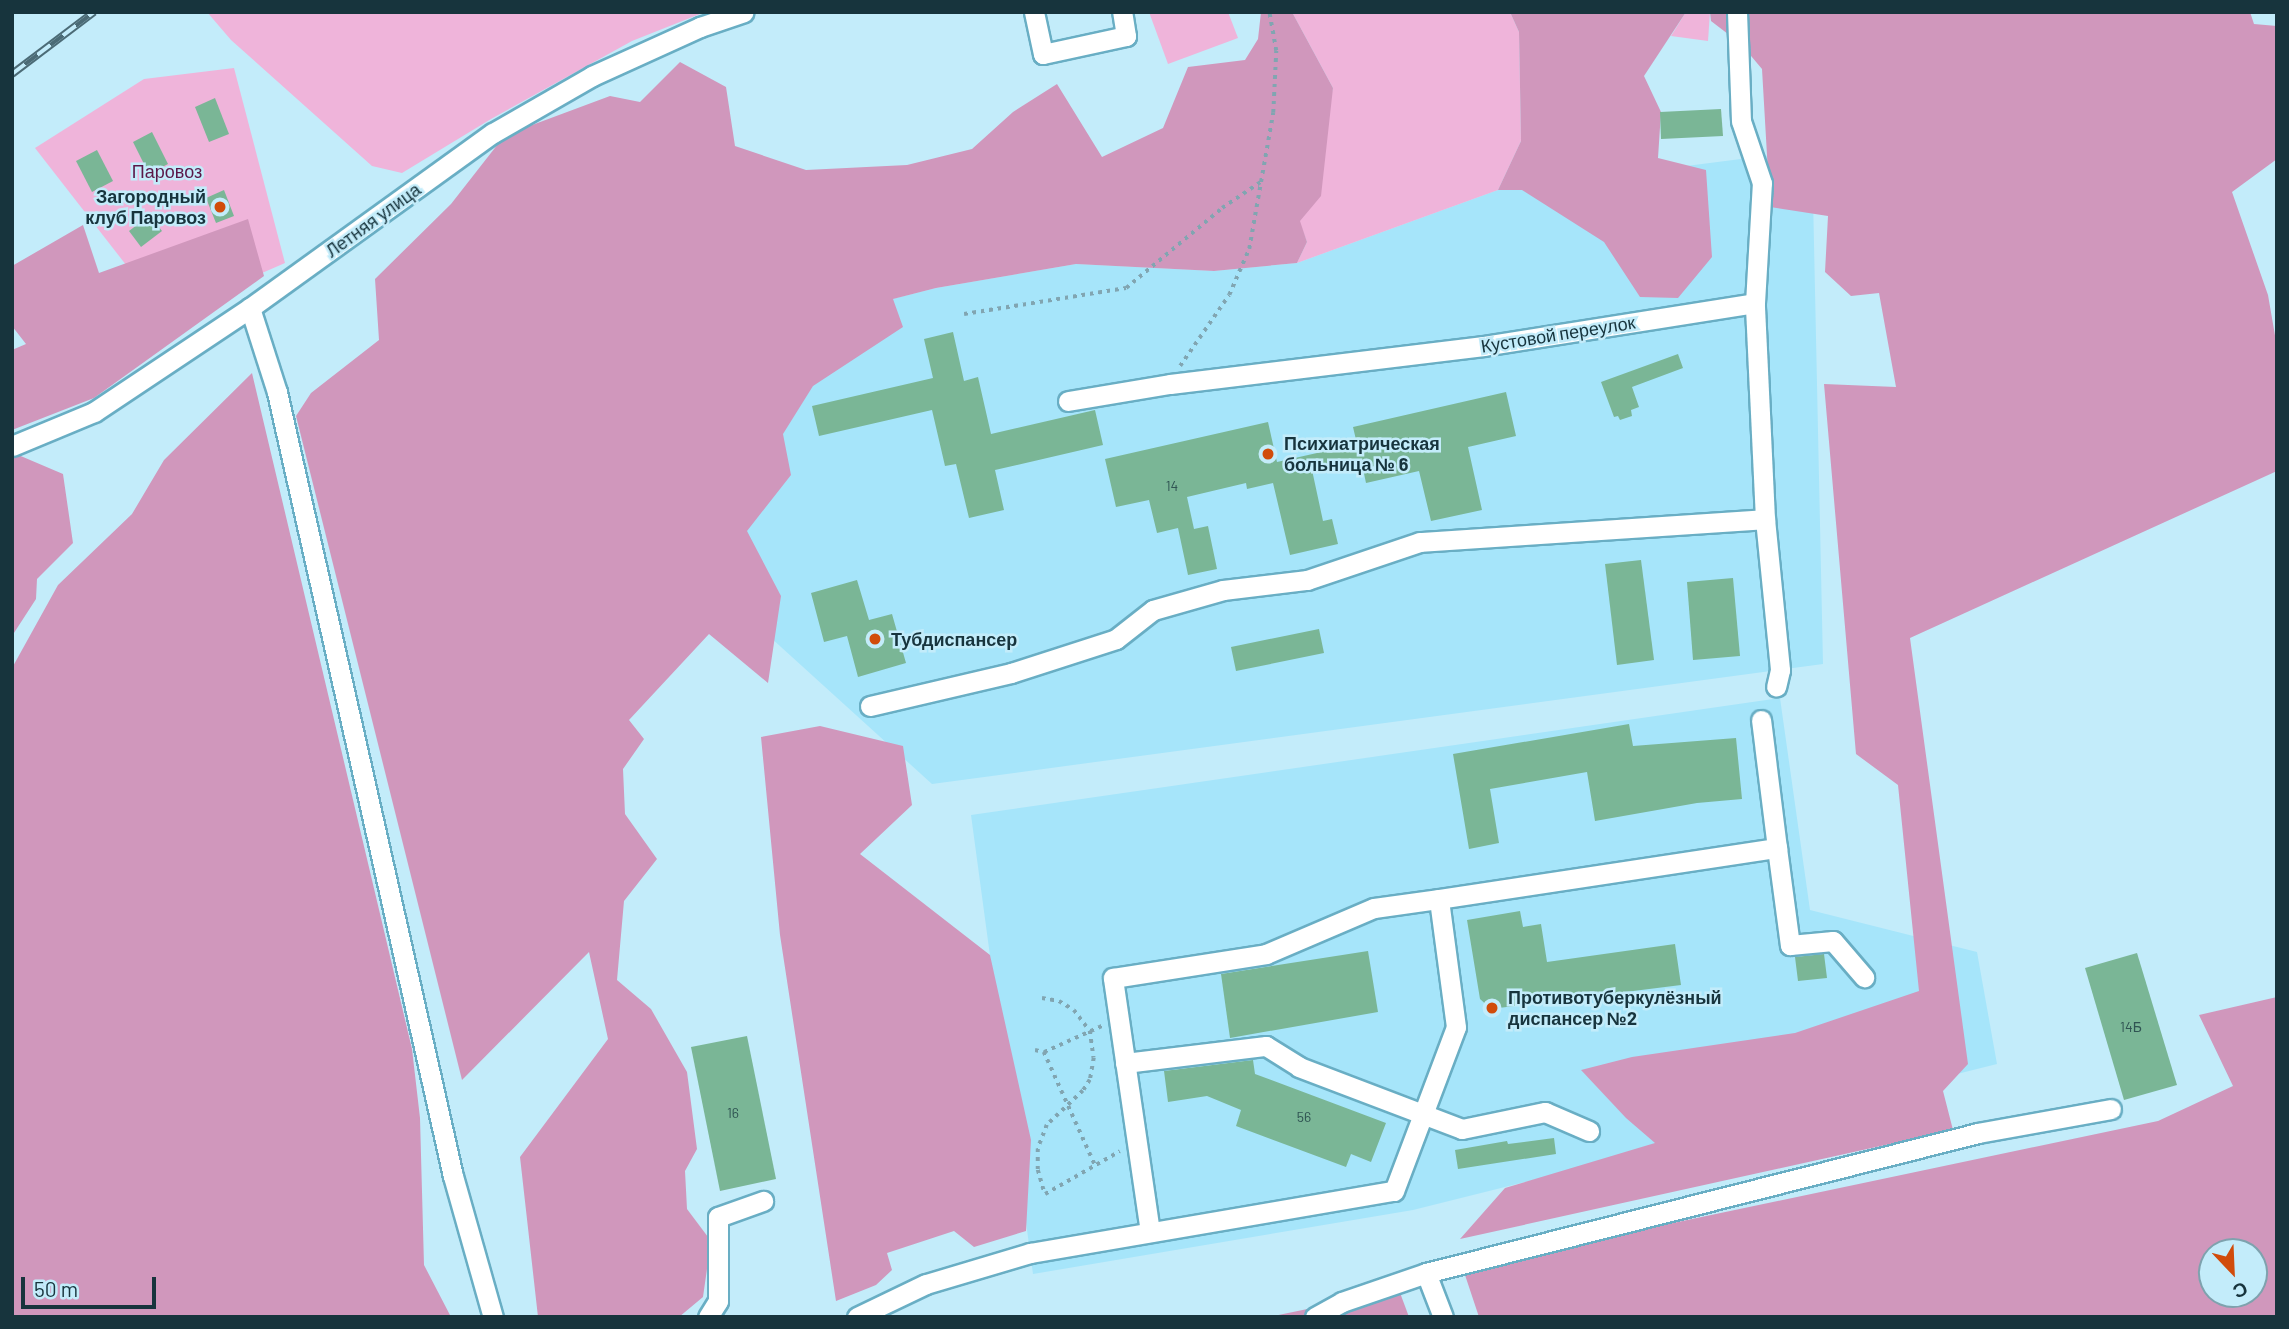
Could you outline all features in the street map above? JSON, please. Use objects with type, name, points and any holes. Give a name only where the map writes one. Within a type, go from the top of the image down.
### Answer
[{"type":"street","name":"Летняя улица","points":[[12,446],[94,412],[250,308],[493,133],[593,76],[701,27],[744,12]]},
{"type":"street","points":[[1034,12],[1043,54],[1126,36],[1122,12]]},
{"type":"street","points":[[1737,12],[1741,121],[1762,183],[1755,303],[1765,519],[1780,670],[1776,687]]},
{"type":"street","name":"Кустовой переулок","points":[[1068,401],[1170,384],[1484,346],[1755,303]]},
{"type":"street","points":[[250,308],[277,392],[453,1176],[493,1317]]},
{"type":"street","points":[[870,706],[1011,673],[1116,639],[1153,610],[1223,590],[1307,580],[1420,542],[1765,519]]},
{"type":"street","points":[[1761,720],[1790,945],[1833,941],[1864,976]]},
{"type":"street","points":[[1150,1232],[1113,978],[1266,954],[1374,908],[1777,848]]},
{"type":"street","points":[[858,1317],[926,1284],[1030,1253],[1394,1191],[1456,1027],[1439,898]]},
{"type":"street","points":[[1125,1063],[1266,1046],[1298,1067],[1462,1129],[1545,1112],[1589,1131]]},
{"type":"street","points":[[1315,1317],[1342,1302],[1426,1273],[1978,1133],[2111,1110]]},
{"type":"street","points":[[708,1317],[718,1301],[718,1217],[763,1201]]},
{"type":"street","points":[[1426,1273],[1443,1317]]},
{"type":"path","points":[[1170,384],[1195,342],[1229,295],[1249,249],[1264,180],[1273,113],[1276,51],[1269,12]]},
{"type":"path","points":[[964,314],[1126,288],[1222,208],[1264,180]]},
{"type":"path","points":[[1042,998],[1059,1001],[1074,1010],[1090,1031],[1094,1046],[1093,1070],[1083,1091],[1047,1125],[1038,1149],[1038,1170],[1045,1194],[1136,1141]]},
{"type":"path","points":[[1035,1050],[1044,1052],[1119,1017]]},
{"type":"path","points":[[1044,1052],[1095,1165]]},
{"type":"shaded area","points":[[1261,12],[1292,12],[1333,88],[1321,196],[1300,221],[1307,242],[1297,263],[1214,271],[1076,264],[936,288],[893,299],[903,327],[813,386],[783,434],[791,475],[747,531],[781,596],[768,683],[709,634],[629,720],[644,739],[623,769],[625,814],[657,859],[624,901],[617,980],[651,1009],[687,1072],[697,1149],[685,1171],[687,1209],[711,1241],[703,1297],[679,1317],[538,1317],[520,1157],[608,1039],[589,952],[462,1080],[296,416],[311,393],[379,340],[375,279],[451,204],[505,135],[610,96],[640,102],[680,62],[726,87],[735,146],[806,170],[907,165],[972,149],[1013,112],[1057,84],[1102,157],[1163,128],[1188,67],[1245,60],[1258,39]]},
{"type":"shaded area","points":[[1510,12],[1686,12],[1644,76],[1661,112],[1658,158],[1706,170],[1712,257],[1678,298],[1640,297],[1604,242],[1522,190],[1498,190],[1521,141],[1519,32]]},
{"type":"shaded area","points":[[1710,12],[2250,12],[2254,24],[2277,26],[2277,159],[2232,192],[2268,295],[2277,347],[2277,471],[1910,638],[1968,1064],[1943,1091],[1953,1130],[1460,1239],[1505,1188],[1655,1143],[1626,1118],[1581,1070],[1632,1057],[1795,1033],[1919,991],[1898,785],[1856,754],[1824,384],[1896,387],[1879,293],[1851,296],[1825,272],[1828,216],[1770,207],[1762,69],[1741,44],[1711,21]]},
{"type":"shaded area","name":"Психиатрическая больница № 6","points":[[1812,150],[1823,664],[932,784],[739,609],[694,290],[892,299],[936,288],[1076,264],[1214,271],[1297,263],[1498,190]]},
{"type":"shaded area","points":[[248,219],[264,276],[94,398],[12,430],[12,350],[26,344],[12,326],[12,266],[83,225],[99,273]]},
{"type":"shaded area","points":[[252,373],[412,1049],[420,1118],[424,1265],[451,1317],[12,1317],[12,668],[58,585],[132,514],[164,460]]},
{"type":"shaded area","points":[[16,454],[63,474],[73,543],[37,579],[36,599],[12,636],[12,456]]},
{"type":"shaded area","name":"Противотуберкулёзный диспансер №2","points":[[1780,698],[1810,910],[1977,952],[1997,1064],[1413,1210],[1033,1274],[971,815]]},
{"type":"shaded area","points":[[820,726],[903,746],[912,805],[860,854],[990,955],[1031,1140],[1026,1231],[974,1247],[954,1231],[887,1253],[892,1270],[876,1285],[836,1301],[780,935],[761,737]]},
{"type":"shaded area","points":[[2277,997],[2277,1317],[1479,1317],[1464,1272],[1540,1251],[2158,1121],[2233,1086],[2199,1015]]},
{"type":"shaded area","points":[[1399,1290],[1409,1317],[1269,1317]]},
{"type":"green space","points":[[207,12],[705,12],[632,41],[491,119],[402,173],[372,166],[231,40]]},
{"type":"green space","points":[[1149,12],[1228,12],[1238,38],[1168,64]]},
{"type":"green space","points":[[1292,12],[1510,12],[1519,32],[1521,141],[1498,190],[1297,263],[1307,242],[1299,221],[1333,88]]},
{"type":"green space","points":[[1686,12],[1710,12],[1708,41],[1671,36]]},
{"type":"green space","name":"Паровоз","points":[[234,68],[285,263],[165,315],[35,148],[144,79]]},
{"type":"building","points":[[215,98],[229,134],[209,142],[195,107]]},
{"type":"building","points":[[1721,109],[1723,136],[1661,139],[1660,112]]},
{"type":"building","points":[[152,132],[168,164],[149,174],[133,142]]},
{"type":"building","points":[[97,150],[113,181],[92,192],[76,161]]},
{"type":"building","name":"Загородный клуб Паровоз","points":[[224,190],[234,216],[216,223],[206,198]]},
{"type":"building","points":[[150,215],[162,231],[141,247],[129,231]]},
{"type":"building","points":[[953,332],[964,381],[978,377],[991,434],[1095,410],[1103,445],[995,470],[1004,510],[969,518],[956,464],[945,466],[932,410],[819,436],[812,406],[933,378],[924,339]]},
{"type":"building","points":[[1678,354],[1683,368],[1632,387],[1639,407],[1631,410],[1632,416],[1620,420],[1618,416],[1614,417],[1601,382]]},
{"type":"building","points":[[1506,392],[1516,436],[1468,447],[1482,510],[1431,521],[1419,471],[1366,483],[1361,459],[1312,470],[1323,521],[1332,519],[1338,544],[1290,555],[1273,483],[1247,489],[1246,483],[1187,497],[1194,529],[1208,526],[1217,569],[1188,575],[1178,528],[1157,533],[1149,500],[1116,507],[1105,459],[1268,422],[1277,462],[1357,444],[1353,427]]},
{"type":"building","points":[[1641,560],[1654,660],[1617,665],[1605,564]]},
{"type":"building","points":[[1733,578],[1740,656],[1693,660],[1687,582]]},
{"type":"building","points":[[857,580],[869,620],[892,614],[906,663],[858,677],[847,636],[824,642],[811,593]]},
{"type":"building","points":[[1319,629],[1324,653],[1236,671],[1231,647]]},
{"type":"building","points":[[1629,724],[1633,746],[1736,738],[1742,799],[1697,803],[1595,821],[1587,772],[1490,789],[1499,843],[1469,849],[1453,754]]},
{"type":"building","points":[[1520,911],[1523,927],[1541,924],[1547,962],[1675,944],[1681,985],[1491,1009],[1480,999],[1467,920]]},
{"type":"building","points":[[1368,951],[1378,1012],[1230,1038],[1221,974]]},
{"type":"building","points":[[2137,953],[2177,1085],[2124,1100],[2085,968]]},
{"type":"building","points":[[1824,954],[1827,978],[1798,981],[1795,957]]},
{"type":"building","points":[[747,1036],[776,1179],[720,1191],[691,1047]]},
{"type":"building","points":[[1253,1060],[1255,1074],[1386,1123],[1371,1162],[1351,1154],[1346,1167],[1236,1126],[1241,1110],[1207,1096],[1168,1102],[1164,1071]]},
{"type":"building","points":[[1554,1138],[1556,1154],[1458,1169],[1455,1150],[1507,1141],[1508,1144]]},
{"type":"railway","points":[[12,74],[94,12]]},
{"type":"place","name":"Загородный клуб Паровоз","points":[[220,207]]},
{"type":"place","name":"Психиатрическая больница № 6","points":[[1268,454]]},
{"type":"place","name":"Тубдиспансер","points":[[875,639]]},
{"type":"place","name":"Противотуберкулёзный диспансер №2","points":[[1492,1008]]}]
